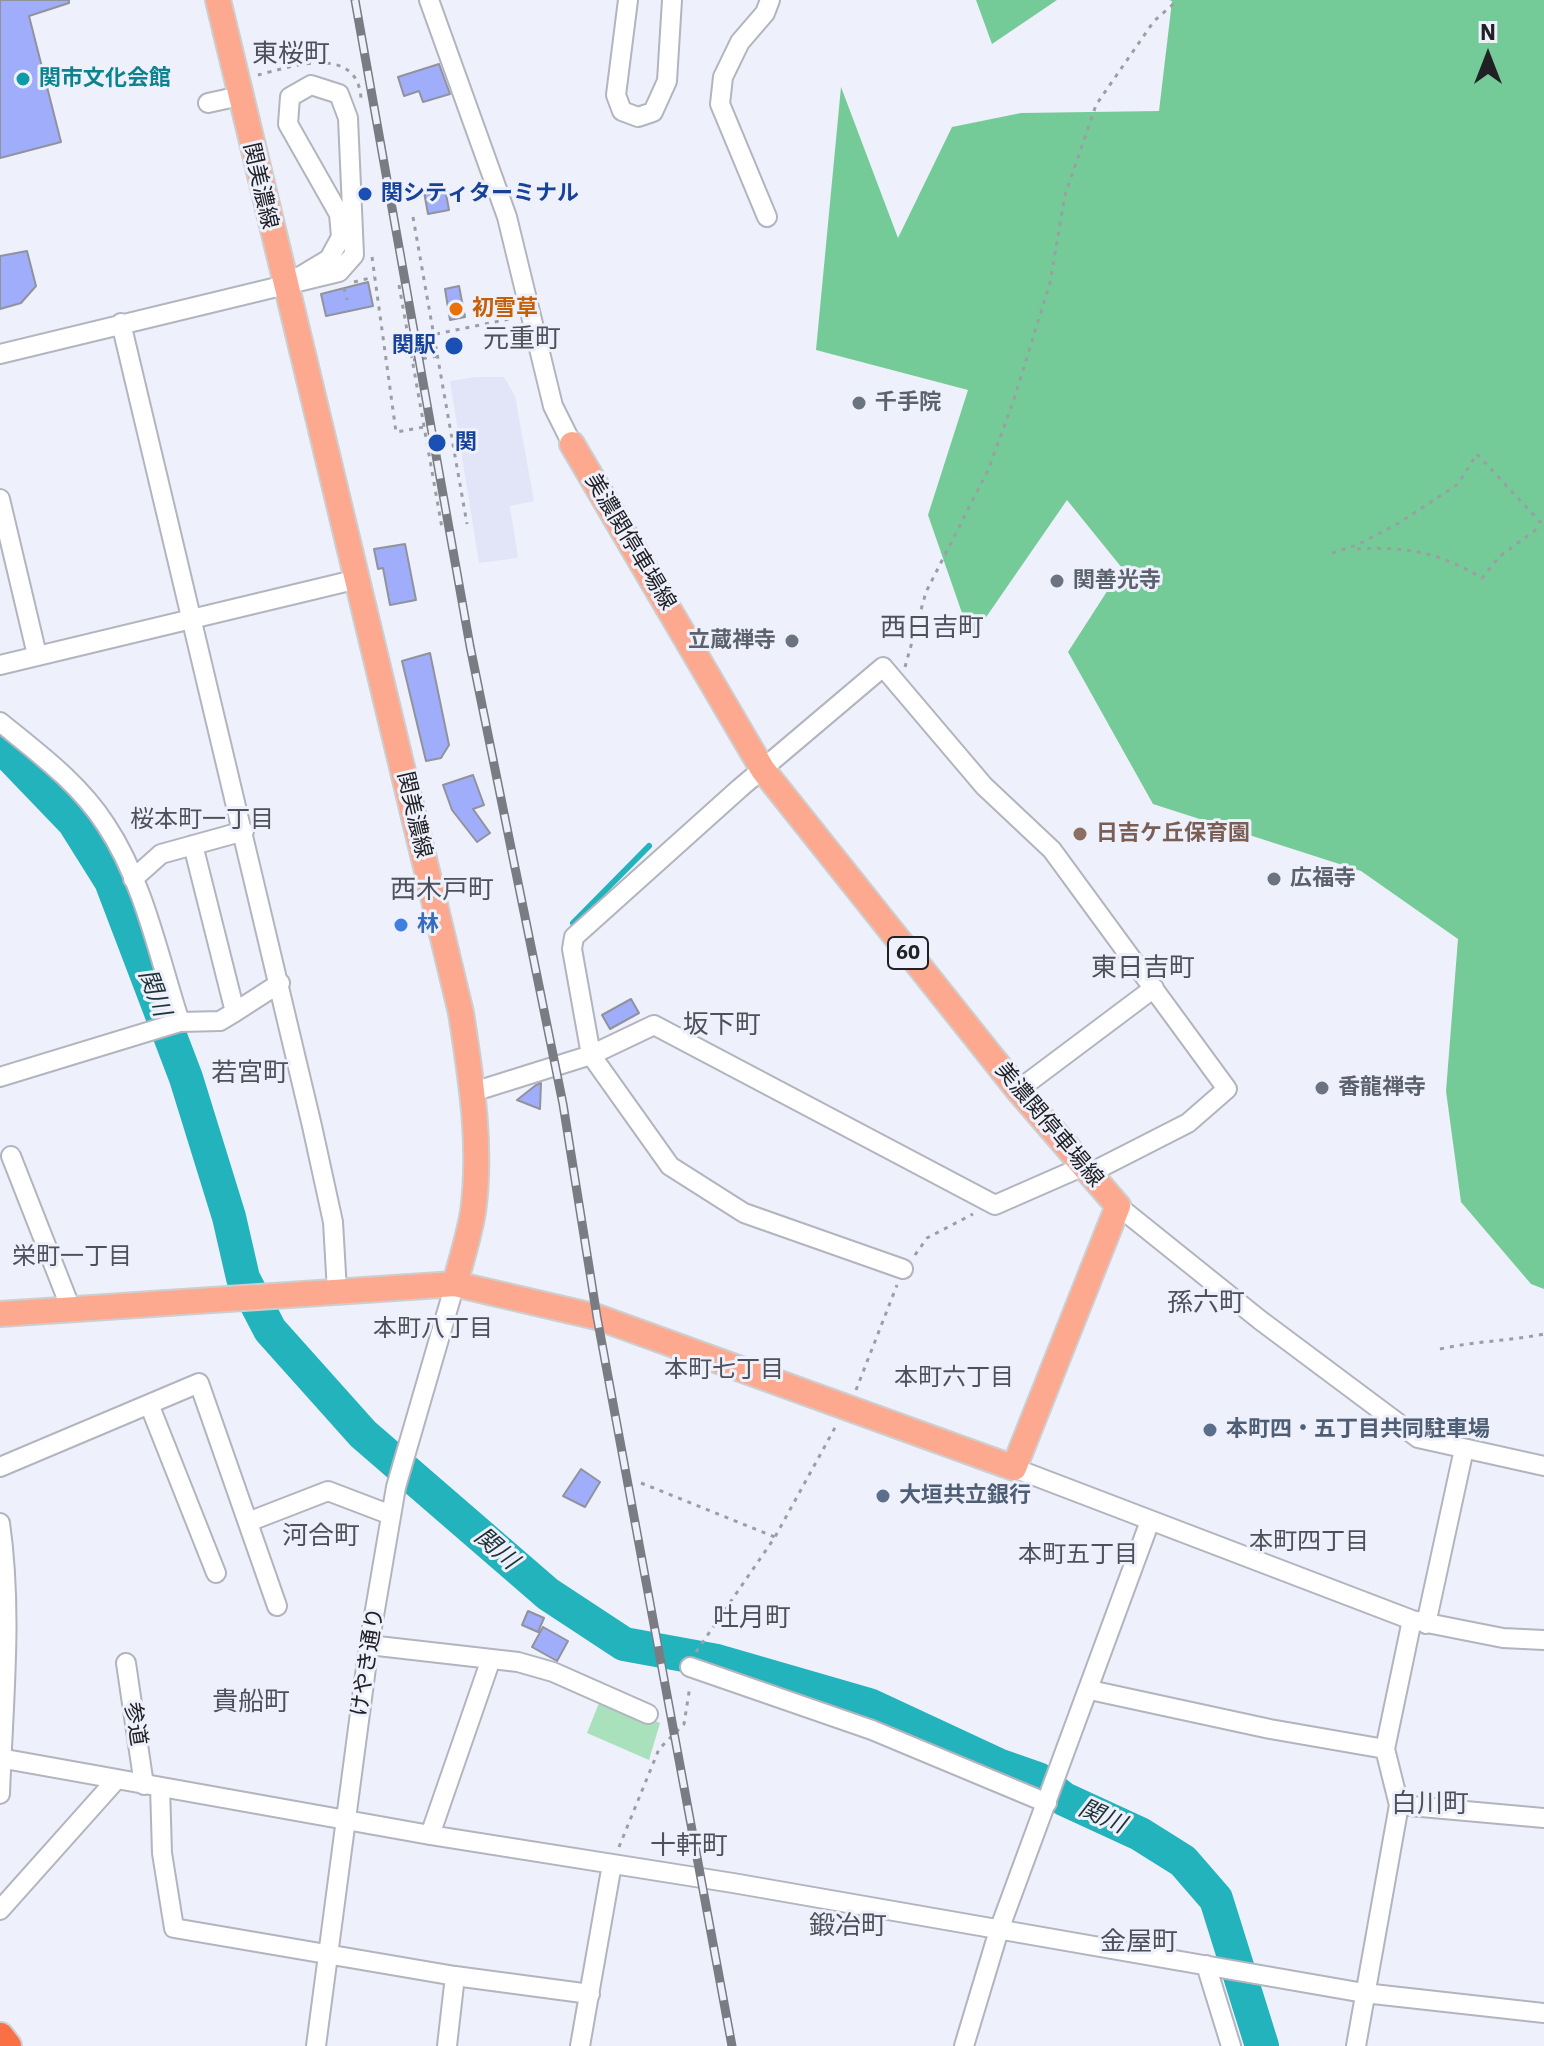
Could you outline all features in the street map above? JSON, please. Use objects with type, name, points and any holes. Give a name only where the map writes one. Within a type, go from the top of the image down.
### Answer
[{"type":"highway","points":[[0,2037],[7,2046]]},
{"type":"main road","name":"関美濃線","points":[[218,0],[284,286],[358,579],[461,1013],[473,1092],[476,1158],[472,1212],[455,1284]]},
{"type":"main road","name":"美濃関停車場線","points":[[572,444],[763,770],[1018,1090],[1118,1206],[1014,1468]]},
{"type":"main road","points":[[0,1314],[455,1284],[597,1317],[1014,1468]]},
{"type":"street","points":[[429,0],[507,217],[553,406],[572,444]]},
{"type":"street","points":[[628,0],[616,95],[622,111],[638,117],[653,112],[667,81],[672,0]]},
{"type":"street","points":[[767,217],[720,104],[723,77],[734,54],[765,13],[770,0]]},
{"type":"street","points":[[0,354],[121,323],[284,286],[339,272],[354,255],[348,118],[339,94],[311,85],[290,97],[288,124],[339,214],[341,237],[329,259],[284,286]]},
{"type":"street","points":[[208,103],[240,96]]},
{"type":"street","points":[[121,323],[280,983],[333,1222],[337,1291]]},
{"type":"street","points":[[0,499],[37,655]]},
{"type":"street","points":[[0,665],[358,579]]},
{"type":"street","points":[[473,1092],[591,1055],[654,1025],[995,1205],[1087,1170],[1188,1123],[1227,1089],[1052,850],[984,786],[883,667],[574,937],[572,949],[591,1055],[670,1166],[744,1213],[903,1269]]},
{"type":"street","points":[[0,722],[67,777],[106,825],[133,879],[180,1022]]},
{"type":"street","points":[[133,879],[161,854],[244,831]]},
{"type":"street","points":[[193,845],[235,1012]]},
{"type":"street","points":[[0,1077],[180,1022],[220,1021],[280,983]]},
{"type":"street","points":[[1018,1090],[1154,988]]},
{"type":"street","points":[[11,1156],[71,1309]]},
{"type":"street","points":[[1118,1206],[1418,1438],[1544,1466]]},
{"type":"street","name":"けやき通り","points":[[316,2046],[369,1645],[396,1487],[455,1284]]},
{"type":"street","points":[[0,1467],[199,1383],[277,1606]]},
{"type":"street","points":[[149,1404],[216,1573]]},
{"type":"street","points":[[1356,2046],[1399,1805],[1385,1749],[1464,1449]]},
{"type":"street","points":[[1014,1468],[1419,1622],[1503,1638],[1544,1640]]},
{"type":"street","points":[[248,1522],[328,1491],[391,1515]]},
{"type":"street","points":[[964,2046],[999,1930],[1150,1521]]},
{"type":"street","points":[[0,1523],[6,1566],[6,1727],[0,1794]]},
{"type":"street","points":[[369,1645],[491,1659],[553,1672],[648,1714]]},
{"type":"street","points":[[430,1835],[491,1659]]},
{"type":"street","name":"参道","points":[[126,1663],[152,1786],[174,1928],[329,1953]]},
{"type":"street","points":[[690,1667],[872,1730],[1047,1802]]},
{"type":"street","points":[[1090,1690],[1270,1729],[1385,1749]]},
{"type":"street","points":[[1,1758],[430,1835],[1364,1993],[1544,2013]]},
{"type":"street","points":[[0,1910],[116,1780]]},
{"type":"street","points":[[1399,1805],[1544,1818]]},
{"type":"street","points":[[580,2046],[612,1864]]},
{"type":"street","points":[[329,1953],[455,1976],[590,1994]]},
{"type":"street","points":[[1212,1966],[1231,2046]]},
{"type":"street","points":[[447,2046],[455,1976]]},
{"type":"path","points":[[899,686],[926,592],[989,468],[1014,399],[1050,283],[1065,195],[1096,105],[1154,21],[1178,0]]},
{"type":"path","points":[[413,217],[467,524]]},
{"type":"path","points":[[332,287],[374,277],[396,432],[424,427]]},
{"type":"path","points":[[343,285],[347,300]]},
{"type":"path","points":[[399,285],[442,528]]},
{"type":"path","points":[[368,303],[377,300]]},
{"type":"path","points":[[435,334],[530,315]]},
{"type":"path","points":[[413,360],[438,356]]},
{"type":"path","points":[[1332,553],[1357,545],[1399,523],[1458,484],[1477,454],[1542,526],[1500,556],[1482,578],[1437,554],[1382,548],[1357,549]]},
{"type":"path","points":[[698,1647],[775,1537],[828,1437],[850,1408],[903,1269],[927,1238],[964,1217],[995,1205]]},
{"type":"path","points":[[1440,1349],[1477,1340],[1512,1340],[1544,1334]]},
{"type":"path","points":[[641,1483],[775,1537]]},
{"type":"path","points":[[612,1864],[659,1749],[684,1724],[690,1690],[690,1667]]},
{"type":"shaded area","points":[[504,377],[515,396],[534,501],[510,506],[518,558],[479,563],[450,381]]},
{"type":"green space","points":[[976,0],[1057,0],[992,44]]},
{"type":"green space","points":[[1169,0],[1544,0],[1544,1289],[1531,1284],[1461,1202],[1446,1091],[1458,939],[1361,871],[1153,804],[1068,652],[1122,568],[1067,500],[971,639],[928,515],[968,390],[816,350],[841,87],[898,238],[952,127],[1021,113],[1159,111],[1172,1]]},
{"type":"green space","points":[[601,1698],[660,1723],[649,1760],[587,1733]]},
{"type":"building","name":"関市文化会館","points":[[0,0],[69,0],[69,3],[29,16],[61,142],[0,158]]},
{"type":"building","points":[[439,64],[450,94],[423,102],[419,91],[404,96],[398,77]]},
{"type":"building","points":[[445,188],[449,210],[428,214],[424,192]]},
{"type":"building","points":[[27,251],[36,286],[21,303],[0,309],[0,256]]},
{"type":"building","points":[[368,282],[373,306],[326,316],[321,294]]},
{"type":"building","name":"初雪草","points":[[459,286],[465,317],[450,320],[445,289]]},
{"type":"building","points":[[405,544],[416,600],[390,605],[383,568],[378,569],[374,549]]},
{"type":"building","points":[[430,653],[449,745],[441,758],[426,761],[402,661]]},
{"type":"building","points":[[473,775],[484,805],[473,809],[490,833],[477,842],[452,810],[443,785]]},
{"type":"building","points":[[631,999],[639,1013],[610,1029],[602,1015]]},
{"type":"building","points":[[541,1083],[540,1109],[517,1100],[536,1085]]},
{"type":"building","points":[[581,1469],[600,1482],[585,1507],[563,1496]]},
{"type":"building","points":[[528,1611],[544,1618],[538,1632],[522,1625]]},
{"type":"building","points":[[543,1627],[568,1641],[557,1661],[532,1647]]},
{"type":"waterway","name":"関川","points":[[0,745],[74,822],[111,881],[186,1078],[229,1217],[243,1278],[270,1330],[363,1434],[548,1594],[624,1644],[717,1661],[869,1705],[998,1765],[1038,1779],[1064,1799],[1140,1834],[1183,1861],[1216,1899],[1262,2046]]},
{"type":"waterway","points":[[573,923],[649,846]]},
{"type":"railway","points":[[355,0],[470,646],[563,1104],[597,1317],[732,2046]]},
{"type":"place","name":"関市文化会館","points":[[23,79]]},
{"type":"place","name":"関シティターミナル","points":[[365,194]]},
{"type":"place","name":"初雪草","points":[[456,309]]},
{"type":"place","name":"関駅","points":[[454,346]]},
{"type":"place","name":"千手院","points":[[859,403]]},
{"type":"place","name":"関","points":[[437,443]]},
{"type":"place","name":"関善光寺","points":[[1057,581]]},
{"type":"place","name":"立蔵禅寺","points":[[792,641]]},
{"type":"place","name":"日吉ケ丘保育園","points":[[1080,834]]},
{"type":"place","name":"広福寺","points":[[1274,879]]},
{"type":"place","name":"林","points":[[401,925]]},
{"type":"place","name":"香龍禅寺","points":[[1322,1088]]},
{"type":"place","name":"本町四・五丁目共同駐車場","points":[[1210,1430]]},
{"type":"place","name":"大垣共立銀行","points":[[883,1496]]},
{"type":"district","name":"東桜町","points":[[291,54]]},
{"type":"district","name":"元重町","points":[[522,339]]},
{"type":"district","name":"西日吉町","points":[[932,628]]},
{"type":"district","name":"桜本町一丁目","points":[[202,820]]},
{"type":"district","name":"西木戸町","points":[[442,890]]},
{"type":"district","name":"東日吉町","points":[[1143,968]]},
{"type":"district","name":"坂下町","points":[[722,1025]]},
{"type":"district","name":"若宮町","points":[[250,1073]]},
{"type":"district","name":"栄町一丁目","points":[[72,1257]]},
{"type":"district","name":"孫六町","points":[[1206,1303]]},
{"type":"district","name":"本町八丁目","points":[[433,1329]]},
{"type":"district","name":"本町七丁目","points":[[724,1370]]},
{"type":"district","name":"本町六丁目","points":[[954,1378]]},
{"type":"district","name":"河合町","points":[[321,1536]]},
{"type":"district","name":"本町四丁目","points":[[1309,1542]]},
{"type":"district","name":"本町五丁目","points":[[1078,1555]]},
{"type":"district","name":"吐月町","points":[[752,1618]]},
{"type":"district","name":"貴船町","points":[[251,1702]]},
{"type":"district","name":"白川町","points":[[1430,1804]]},
{"type":"district","name":"十軒町","points":[[689,1846]]},
{"type":"district","name":"鍛冶町","points":[[848,1926]]},
{"type":"district","name":"金屋町","points":[[1139,1942]]}]
